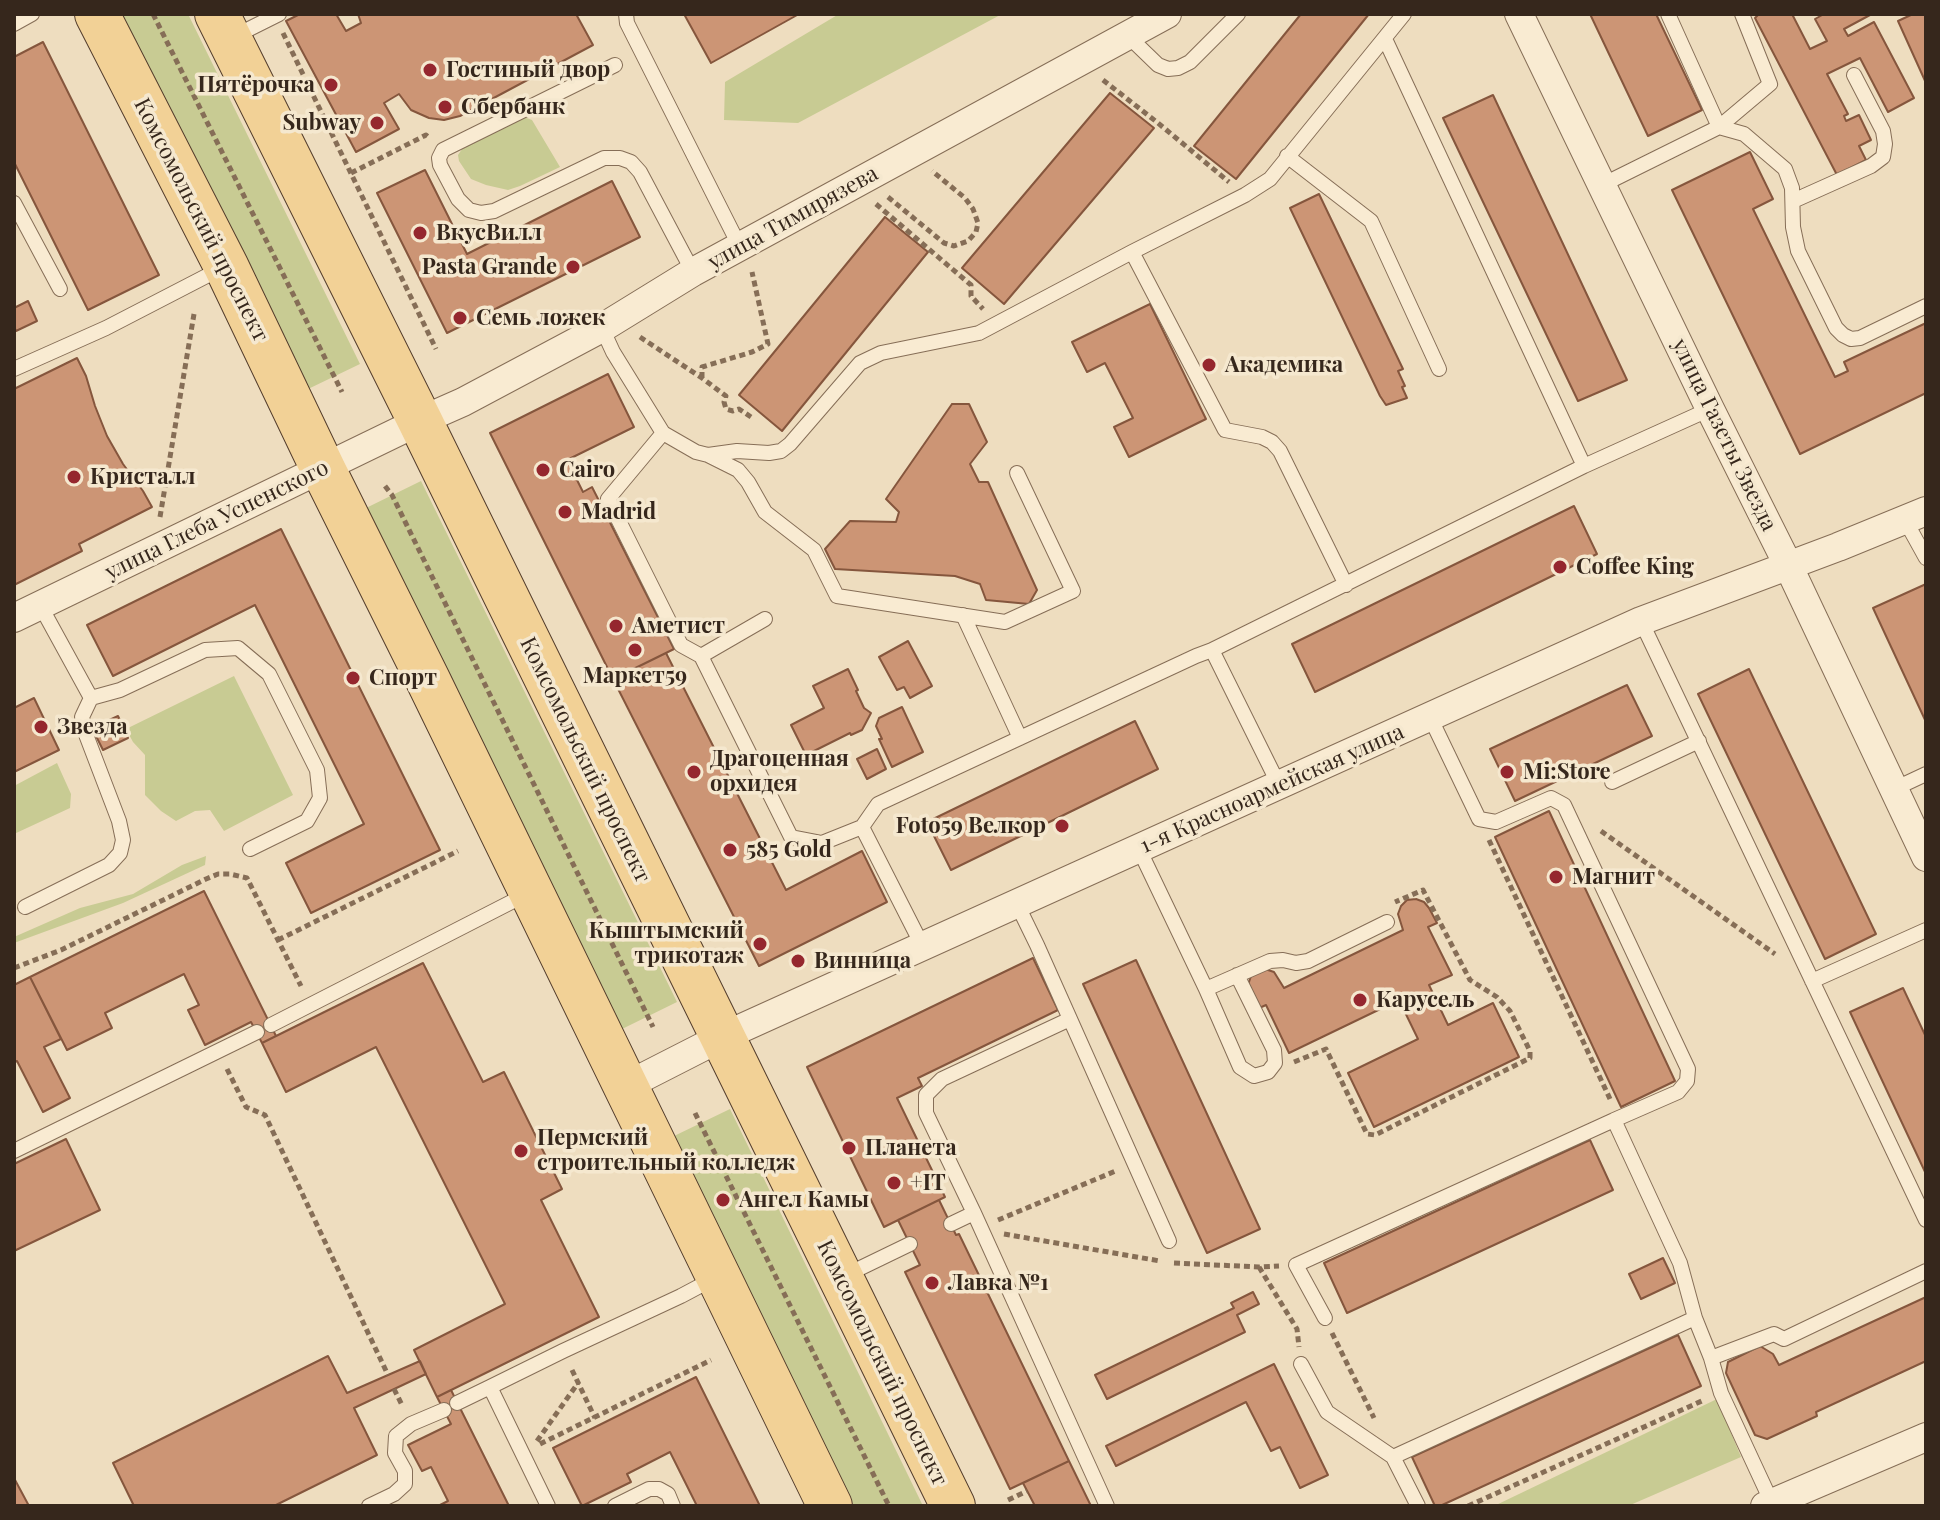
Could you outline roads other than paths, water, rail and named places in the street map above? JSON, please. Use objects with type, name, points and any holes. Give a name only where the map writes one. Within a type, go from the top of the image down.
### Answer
[{"type":"main road","name":"Комсомольский проспект","points":[[97,14],[226,266],[830,1506]]},
{"type":"main road","name":"Комсомольский проспект","points":[[223,27],[953,1506]]},
{"type":"street","name":"улица Газеты Звезда","points":[[1519,14],[1788,565],[1926,857]]},
{"type":"street","name":"улица Тимирязева","points":[[420,421],[616,328],[693,272],[745,255],[1160,16]]},
{"type":"street","name":"улица Глеба Успенского","points":[[14,618],[420,421]]},
{"type":"street","name":"1-я Красноармейская улица","points":[[626,1086],[722,1037],[1641,621],[1915,515]]},
{"type":"street","points":[[1779,1503],[1926,1437]]},
{"type":"lane","points":[[14,24],[32,14]]},
{"type":"lane","points":[[626,14],[627,23],[745,255]]},
{"type":"lane","points":[[1127,35],[1158,65],[1168,69],[1178,68],[1190,62],[1238,14]]},
{"type":"lane","points":[[708,455],[737,451],[781,451],[860,363],[881,353],[979,333],[1245,195],[1270,179],[1404,14]]},
{"type":"lane","points":[[1668,14],[1719,127]]},
{"type":"lane","points":[[1602,185],[1719,127],[1770,84],[1742,14]]},
{"type":"lane","points":[[223,27],[277,15]]},
{"type":"lane","points":[[1385,39],[1584,466]]},
{"type":"lane","points":[[615,65],[443,150],[440,165],[458,199],[469,210],[481,213],[494,211],[604,158],[631,162],[640,172],[693,272]]},
{"type":"lane","points":[[1793,201],[1871,166],[1883,157],[1883,131],[1854,75]]},
{"type":"lane","points":[[1719,127],[1744,134],[1785,169],[1792,188],[1793,227],[1798,251],[1836,328],[1843,335],[1851,339],[1860,338],[1926,306]]},
{"type":"lane","points":[[1287,156],[1371,221],[1439,369]]},
{"type":"lane","points":[[14,203],[60,289]]},
{"type":"lane","points":[[1132,252],[1225,430],[1262,437],[1280,451],[1346,585]]},
{"type":"lane","points":[[14,369],[106,328],[226,266]]},
{"type":"lane","points":[[616,328],[613,352],[663,433],[696,452],[738,470],[765,512],[814,550],[837,596],[1005,622],[1073,591],[1017,473]]},
{"type":"lane","points":[[663,433],[608,499],[681,645],[701,656],[791,837],[822,843],[862,827],[878,804],[1212,650],[1584,466],[1710,409]]},
{"type":"lane","points":[[1915,515],[1926,558]]},
{"type":"lane","points":[[40,605],[91,698]]},
{"type":"lane","points":[[963,615],[1020,738]]},
{"type":"lane","points":[[701,656],[765,619]]},
{"type":"lane","points":[[1641,621],[1926,1220]]},
{"type":"lane","points":[[25,907],[109,865],[120,853],[123,840],[119,821],[82,717],[91,698],[120,690],[205,650],[238,648],[269,674],[317,770],[320,798],[307,821],[250,849]]},
{"type":"lane","points":[[1212,650],[1279,785]]},
{"type":"lane","points":[[1325,1318],[1296,1265],[1678,1092],[1687,1081],[1688,1069],[1564,805],[1551,798],[1496,822],[1479,819],[1430,717]]},
{"type":"lane","points":[[1612,782],[1699,741]]},
{"type":"lane","points":[[1894,789],[1926,774]]},
{"type":"lane","points":[[862,827],[923,947]]},
{"type":"lane","points":[[1139,849],[1240,1067],[1254,1076],[1268,1072],[1275,1063],[1274,1050],[1237,975]]},
{"type":"lane","points":[[271,1025],[531,892]]},
{"type":"lane","points":[[1017,904],[1169,1241]]},
{"type":"lane","points":[[1206,989],[1270,961],[1308,961],[1387,922]]},
{"type":"lane","points":[[1812,981],[1926,930]]},
{"type":"lane","points":[[1070,1019],[942,1079],[926,1095],[926,1113],[1107,1506]]},
{"type":"lane","points":[[14,1151],[257,1032]]},
{"type":"lane","points":[[1616,1119],[1680,1263],[1721,1393],[1779,1503]]},
{"type":"lane","points":[[951,1224],[974,1213]]},
{"type":"lane","points":[[841,1278],[910,1244]]},
{"type":"lane","points":[[1711,1358],[1774,1334],[1784,1339],[1926,1271]]},
{"type":"lane","points":[[369,1506],[394,1494],[405,1484],[405,1471],[395,1453],[396,1436],[411,1424],[719,1275]]},
{"type":"lane","points":[[1393,1457],[1695,1318]]},
{"type":"lane","points":[[1301,1364],[1327,1412],[1393,1457],[1418,1506]]},
{"type":"lane","points":[[490,1387],[548,1506]]},
{"type":"lane","points":[[615,1506],[649,1489],[659,1489],[668,1494],[673,1506]]},
{"type":"place","name":"Гостиный двор","points":[[430,70]]},
{"type":"place","name":"Пятёрочка","points":[[331,85]]},
{"type":"place","name":"Сбербанк","points":[[445,107]]},
{"type":"place","name":"Subway","points":[[377,123]]},
{"type":"place","name":"ВкусВилл","points":[[420,233]]},
{"type":"place","name":"Pasta Grande","points":[[573,267]]},
{"type":"place","name":"Семь ложек","points":[[460,318]]},
{"type":"place","name":"Академика","points":[[1209,365]]},
{"type":"place","name":"Cairo","points":[[543,470]]},
{"type":"place","name":"Кристалл","points":[[74,477]]},
{"type":"place","name":"Madrid","points":[[565,512]]},
{"type":"place","name":"Coffee King","points":[[1560,567]]},
{"type":"place","name":"Аметист","points":[[616,626]]},
{"type":"place","name":"Маркет59","points":[[635,650]]},
{"type":"place","name":"Спорт","points":[[353,678]]},
{"type":"place","name":"Звезда","points":[[41,727]]},
{"type":"place","name":"Драгоценная орхидея","points":[[694,772]]},
{"type":"place","name":"Mi:Store","points":[[1507,772]]},
{"type":"place","name":"Foto59 Велкор","points":[[1062,826]]},
{"type":"place","name":"585 Gold","points":[[730,850]]},
{"type":"place","name":"Магнит","points":[[1556,877]]},
{"type":"place","name":"Кыштымский трикотаж","points":[[760,944]]},
{"type":"place","name":"Винница","points":[[798,961]]},
{"type":"place","name":"Карусель","points":[[1360,1000]]},
{"type":"place","name":"Планета","points":[[849,1148]]},
{"type":"place","name":"Пермский строительный колледж","points":[[521,1151]]},
{"type":"place","name":"+IT","points":[[894,1183]]},
{"type":"place","name":"Ангел Камы","points":[[723,1200]]},
{"type":"place","name":"Лавка №1","points":[[932,1283]]}]
